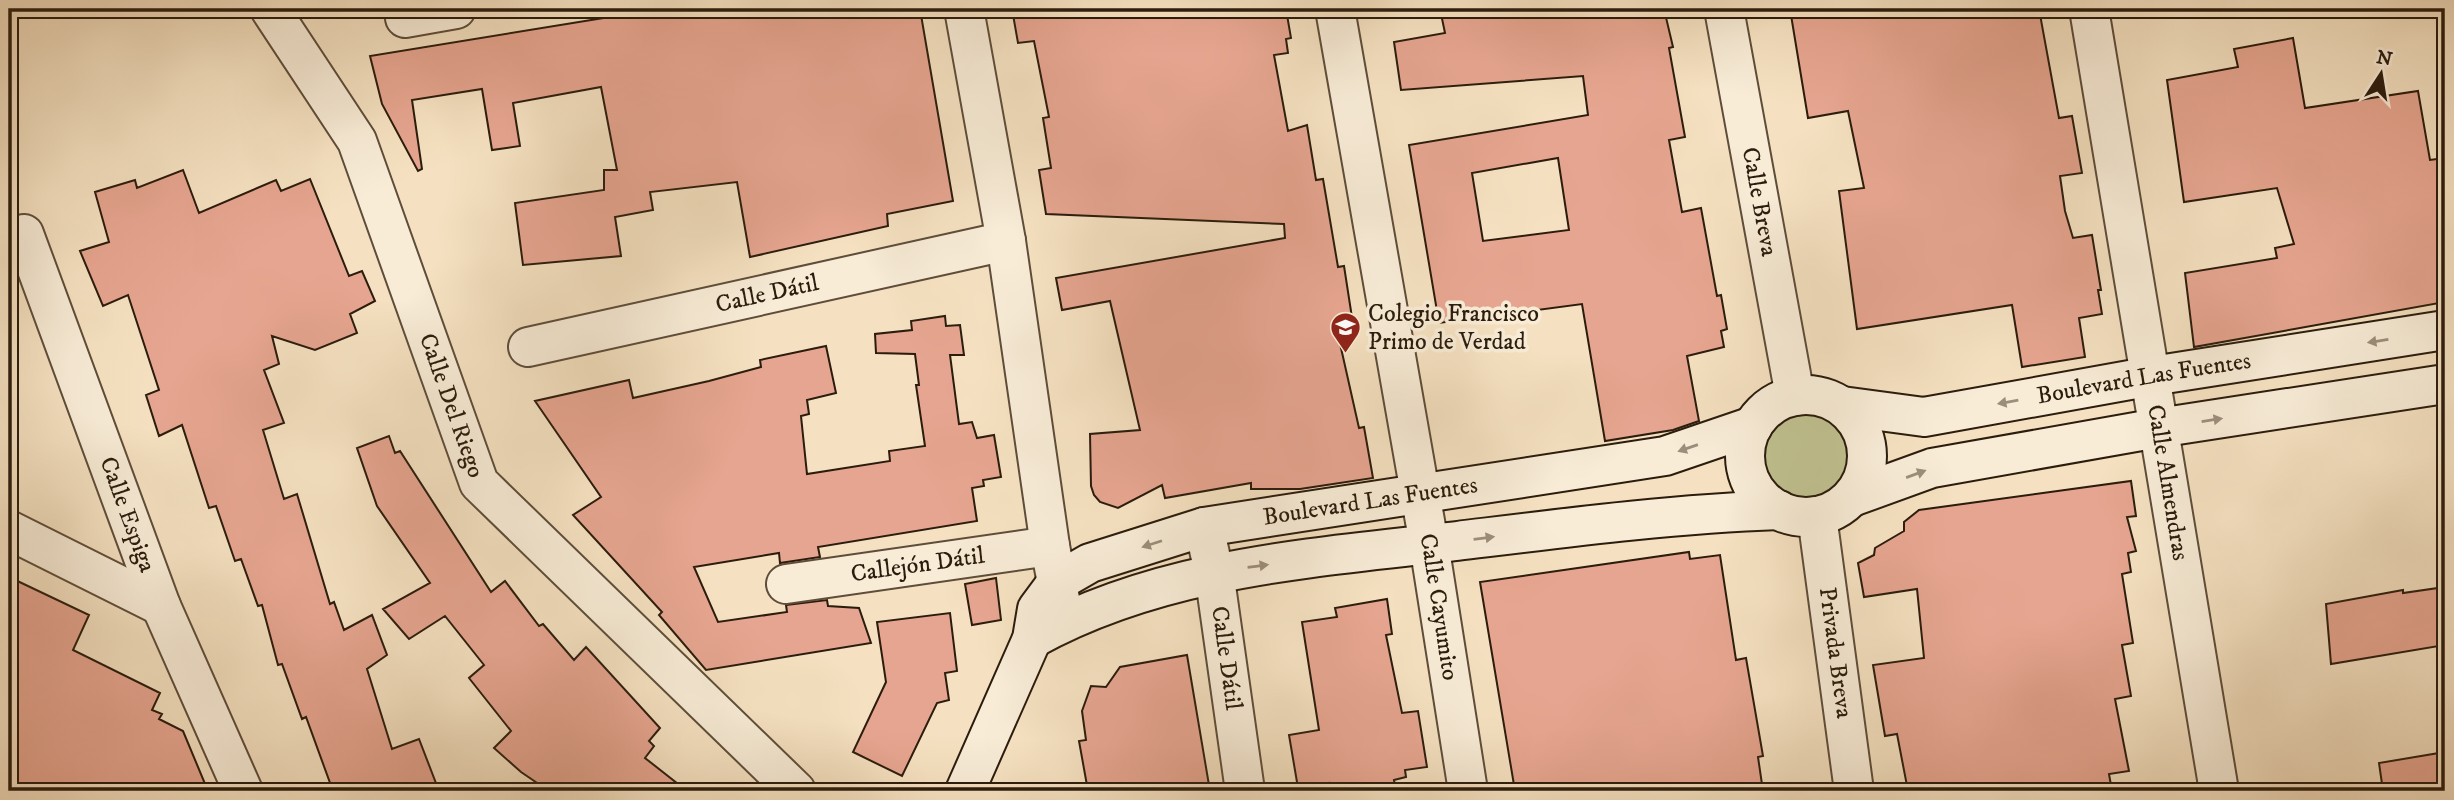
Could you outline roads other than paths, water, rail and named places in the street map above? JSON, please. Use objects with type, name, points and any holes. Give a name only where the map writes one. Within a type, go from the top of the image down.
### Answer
[{"type":"street","name":"Calle Del Riego","points":[[270,9],[357,141],[479,483],[796,791]]},
{"type":"street","points":[[405,18],[456,9]]},
{"type":"street","points":[[964,9],[1006,241],[1053,564],[1065,620]]},
{"type":"street","name":"Calle Cayumito","points":[[1335,9],[1421,496],[1468,791]]},
{"type":"street","name":"Calle Breva","points":[[1724,9],[1795,396]]},
{"type":"street","name":"Calle Almendras","points":[[2089,9],[2219,791]]},
{"type":"street","name":"Calle Espiga","points":[[24,234],[161,606],[243,791]]},
{"type":"street","name":"Calle Dátil","points":[[528,347],[1006,241]]},
{"type":"street","name":"Boulevard Las Fuentes","points":[[1842,406],[1924,417],[2152,376],[2445,330]]},
{"type":"street","name":"Boulevard Las Fuentes","points":[[1852,497],[1932,468],[2158,428],[2445,384]]},
{"type":"street","points":[[1795,396],[1820,396],[1842,406],[1857,421],[1866,439],[1868,460],[1863,480],[1852,497],[1836,509],[1817,516],[1798,516],[1779,510],[1762,499],[1751,483],[1745,464],[1746,444],[1753,426],[1778,401],[1795,396]]},
{"type":"street","name":"Boulevard Las Fuentes","points":[[965,791],[1031,639],[1037,609],[1053,564],[1090,563],[1204,527],[1421,496],[1665,456],[1753,426]]},
{"type":"street","name":"Boulevard Las Fuentes","points":[[1031,639],[1065,620],[1097,607],[1214,572],[1690,513],[1779,510]]},
{"type":"street","name":"Privada Breva","points":[[1817,516],[1854,791]]},
{"type":"street","name":"Calle Dátil","points":[[1204,527],[1214,572],[1245,791]]},
{"type":"street","points":[[9,530],[161,606]]},
{"type":"street","name":"Callejón Dátil","points":[[786,584],[1053,564]]},
{"type":"place","name":"Colegio Francisco Primo de Verdad","points":[[1345,355]]}]
